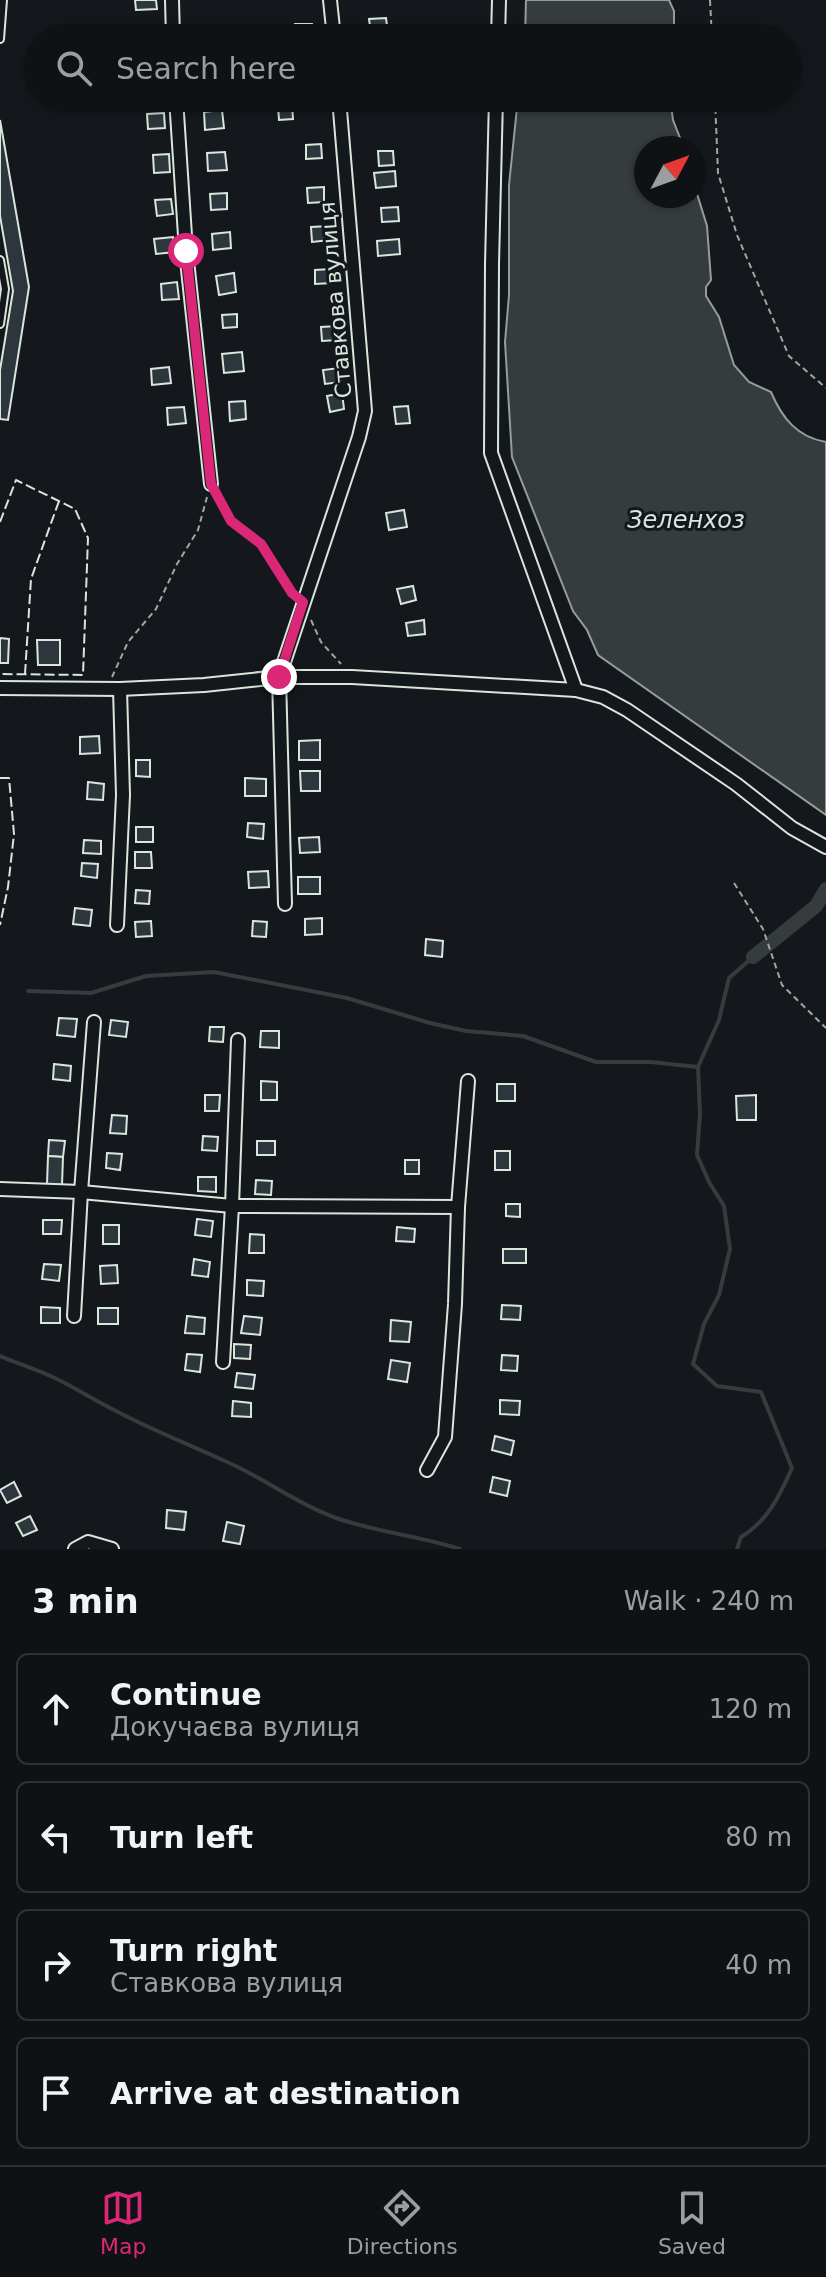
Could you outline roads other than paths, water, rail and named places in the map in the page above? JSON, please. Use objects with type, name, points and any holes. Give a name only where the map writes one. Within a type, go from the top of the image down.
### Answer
[{"type":"street","points":[[172,0],[173,24]]},
{"type":"street","points":[[330,0],[333,24]]},
{"type":"street","points":[[498,24],[499,0]]},
{"type":"street","points":[[177,112],[186,251],[211,484]]},
{"type":"street","name":"Ставкова вулиця","points":[[285,904],[279,677],[365,411],[340,112]]},
{"type":"street","points":[[496,112],[491,453],[576,690]]},
{"type":"street","points":[[0,688],[113,689],[204,685],[279,677],[352,677],[576,690],[603,697],[627,710],[736,784],[792,828],[826,847]]},
{"type":"street","points":[[113,689],[123,795],[117,925]]},
{"type":"street","points":[[74,1316],[94,1022]]},
{"type":"street","points":[[223,1362],[238,1040]]},
{"type":"street","points":[[427,1470],[445,1437],[468,1081]]},
{"type":"street","points":[[0,1189],[81,1192],[232,1206],[458,1207]]},
{"type":"street","points":[[75,1549],[88,1542],[112,1549]]},
{"type":"lane","points":[[0,39],[3,0]]},
{"type":"lane","points":[[0,260],[5,289],[0,324]]},
{"type":"water","points":[[526,0],[669,0],[674,11],[674,24],[525,24]]},
{"type":"water","name":"Зеленхоз","points":[[517,112],[672,112],[679,136],[634,136],[634,208],[701,208],[707,226],[711,280],[706,287],[706,296],[719,317],[734,365],[749,382],[771,392],[780,410],[799,431],[826,442],[826,815],[598,655],[587,630],[573,611],[512,457],[505,342],[509,295],[509,185]]},
{"type":"waterway","points":[[753,957],[816,906],[826,889]]},
{"type":"waterway","points":[[737,1549],[741,1537],[759,1523],[772,1507],[792,1468],[761,1392],[717,1386],[693,1364],[704,1324],[719,1295],[730,1249],[724,1206],[697,1155],[700,1114],[698,1067],[719,1020],[729,978],[753,957]]},
{"type":"waterway","points":[[28,991],[91,993],[146,976],[214,972],[347,998],[466,1031],[523,1036],[596,1062],[651,1062],[698,1067]]},
{"type":"waterway","points":[[0,1356],[57,1379],[336,1518],[460,1549]]}]
